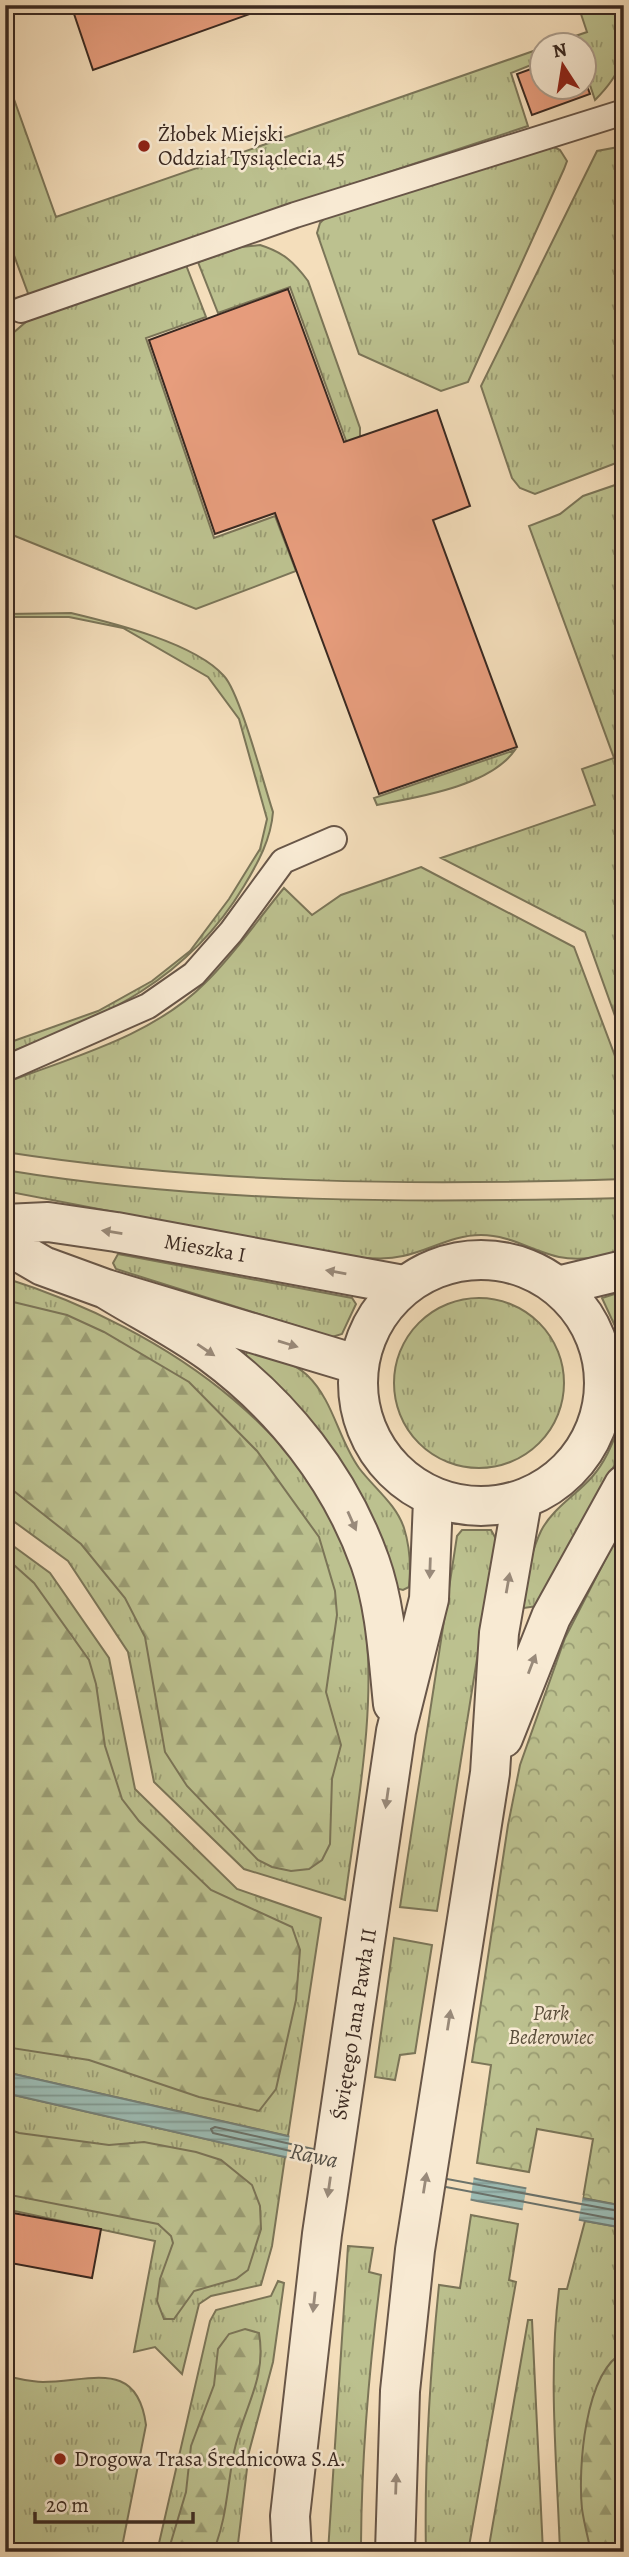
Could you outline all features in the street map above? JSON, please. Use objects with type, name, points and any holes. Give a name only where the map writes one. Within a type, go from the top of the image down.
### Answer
[{"type":"street","name":"Mieszka I","points":[[5,1224],[48,1222],[116,1232],[403,1285]]},
{"type":"street","points":[[5,1244],[43,1266],[106,1289],[359,1365]]},
{"type":"street","points":[[477,1259],[517,1264],[558,1286],[593,1329],[615,1371],[601,1417],[584,1452],[559,1479],[522,1501],[467,1507],[433,1500],[395,1473],[370,1439],[359,1406],[359,1365],[366,1337],[381,1309],[403,1285],[431,1270],[477,1259]]},
{"type":"street","points":[[558,1286],[624,1270]]},
{"type":"street","points":[[106,1289],[211,1353],[284,1417],[337,1487],[370,1563],[386,1630],[396,1731]]},
{"type":"street","points":[[489,1773],[551,1617],[624,1485]]},
{"type":"street","name":"Świętego Jana Pawła II","points":[[278,2552],[291,2534],[322,2234],[396,1731],[429,1599],[433,1500]]},
{"type":"street","points":[[394,2552],[400,2390],[415,2250],[489,1773],[499,1633],[522,1501]]},
{"type":"lane","points":[[21,310],[295,215],[624,112]]},
{"type":"lane","points":[[5,1069],[148,1006],[194,974],[283,861],[334,839]]},
{"type":"green space","points":[[578,5],[624,5],[622,57],[614,77],[598,97],[598,32],[587,32]]},
{"type":"green space","points":[[528,53],[528,66],[511,73],[528,126],[280,208],[29,296],[5,231],[5,74],[56,217]]},
{"type":"green space","points":[[552,146],[560,150],[567,161],[468,382],[441,391],[359,354],[317,233],[320,223],[328,215]]},
{"type":"green space","points":[[624,146],[624,460],[535,494],[520,488],[512,478],[481,386],[597,151]]},
{"type":"green space","points":[[260,245],[287,258],[308,281],[360,428],[360,441],[352,457],[290,287],[218,313],[198,262],[241,247]]},
{"type":"green space","points":[[186,265],[206,317],[146,338],[214,538],[275,516],[296,571],[196,609],[5,532],[5,340],[27,321]]},
{"type":"green space","points":[[5,280],[15,301],[5,322]]},
{"type":"green space","points":[[624,482],[624,1041],[585,932],[441,858],[595,805],[582,769],[614,758],[529,526],[560,514],[583,496]]},
{"type":"green space","points":[[71,613],[130,629],[174,644],[211,664],[224,676],[237,701],[251,740],[273,812],[272,822],[259,860],[244,886],[197,947],[170,971],[110,1010],[5,1054],[5,1044],[98,1011],[152,981],[190,951],[229,899],[260,849],[267,819],[239,719],[208,677],[123,628],[69,617],[5,617],[7,614]]},
{"type":"green space","points":[[515,750],[489,773],[452,788],[377,805],[374,798]]},
{"type":"green space","points":[[421,867],[574,947],[624,1080],[624,1179],[468,1182],[314,1180],[159,1171],[5,1152],[5,1083],[111,1043],[137,1031],[184,1001],[226,961],[284,888],[312,915],[341,895]]},
{"type":"green space","points":[[5,1170],[159,1189],[314,1199],[469,1201],[624,1198],[624,1252],[575,1259],[549,1254],[511,1240],[481,1235],[461,1237],[396,1257],[349,1257],[5,1191]]},
{"type":"green space","points":[[118,1254],[352,1298],[356,1304],[342,1334],[332,1337],[116,1269],[113,1263]]},
{"type":"green space","points":[[5,1278],[65,1300],[124,1327],[181,1360],[233,1399],[280,1444],[318,1496],[347,1553],[364,1616],[368,1649],[364,1758],[345,1900],[244,1869],[154,1782],[128,1652],[68,1561],[5,1515]]},
{"type":"green space","points":[[624,1291],[624,1337],[620,1337],[602,1298]]},
{"type":"green space","points":[[479,1298],[512,1304],[539,1323],[558,1350],[564,1383],[558,1416],[539,1443],[512,1462],[479,1468],[446,1462],[419,1443],[400,1416],[394,1383],[400,1350],[419,1323],[446,1304]]},
{"type":"green space","points":[[5,1300],[67,1315],[104,1332],[189,1382],[257,1451],[319,1537],[335,1591],[337,1615],[326,1692],[341,1745],[332,1779],[330,1844],[322,1860],[309,1869],[291,1871],[272,1867],[258,1860],[187,1786],[165,1752],[145,1637],[125,1598],[81,1544],[5,1484]]},
{"type":"green space","points":[[248,1351],[301,1370],[324,1396],[352,1457],[400,1519],[409,1550],[409,1587],[403,1590],[395,1588],[371,1520],[338,1460],[297,1407],[245,1356]]},
{"type":"green space","points":[[624,1415],[624,1448],[537,1606],[524,1608],[521,1604],[527,1576],[541,1531],[551,1516],[598,1470]]},
{"type":"green space","name":"Park Bederowiec","points":[[624,1523],[624,2206],[583,2198],[593,2139],[537,2129],[529,2172],[477,2163],[491,2065],[472,2062],[508,1825],[520,1765],[565,1638]]},
{"type":"green space","points":[[462,1530],[491,1530],[496,1539],[437,1911],[400,1907],[457,1536]]},
{"type":"green space","points":[[5,1540],[50,1573],[109,1658],[135,1789],[237,1889],[321,1918],[288,2136],[5,2072]]},
{"type":"green space","points":[[5,1557],[34,1583],[89,1660],[96,1684],[105,1746],[122,1799],[139,1821],[211,1890],[292,1927],[300,1950],[296,2000],[276,2089],[259,2111],[199,2097],[89,2060],[5,2047]]},
{"type":"green space","points":[[394,1938],[432,1945],[415,2053],[400,2055],[395,2080],[375,2077]]},
{"type":"green space","points":[[5,2093],[285,2157],[272,2246],[261,2285],[211,2296],[199,2304],[182,2374],[155,2347],[134,2352],[155,2241],[5,2209]]},
{"type":"green space","points":[[5,2128],[19,2133],[109,2145],[144,2142],[221,2160],[252,2185],[260,2206],[261,2229],[248,2270],[236,2279],[194,2291],[174,2319],[164,2319],[157,2301],[160,2279],[173,2243],[171,2236],[158,2224],[5,2194]]},
{"type":"green space","points":[[471,2215],[518,2224],[509,2280],[516,2282],[468,2552],[426,2552],[428,2418],[439,2285],[460,2288]]},
{"type":"green space","points":[[585,2221],[624,2228],[624,2552],[560,2552],[554,2420],[556,2322],[559,2289],[567,2289]]},
{"type":"green space","points":[[348,2246],[373,2248],[369,2272],[381,2275],[366,2414],[361,2552],[328,2552]]},
{"type":"green space","points":[[278,2281],[284,2283],[273,2362],[249,2452],[237,2552],[157,2552],[210,2321],[216,2310],[271,2296]]},
{"type":"green space","points":[[528,2320],[532,2320],[543,2552],[488,2552]]},
{"type":"green space","points":[[245,2329],[259,2333],[260,2365],[234,2452],[218,2540],[213,2552],[168,2552],[186,2492],[191,2446],[214,2385],[218,2349],[229,2334]]},
{"type":"green space","points":[[624,2352],[624,2552],[591,2552],[581,2492],[586,2423],[600,2379],[611,2363]]},
{"type":"green space","points":[[5,2376],[43,2382],[109,2378],[122,2382],[133,2390],[141,2404],[146,2425],[121,2552],[5,2552]]},
{"type":"water","name":"Rawa","points":[[5,2072],[481,2180],[624,2206],[624,2228],[477,2201],[5,2093]]},
{"type":"pier","points":[[290,2133],[474,2175],[470,2203],[286,2161]]},
{"type":"pier","points":[[527,2185],[583,2195],[578,2224],[522,2213]]},
{"type":"building","points":[[71,5],[257,5],[258,11],[93,70]]},
{"type":"building","points":[[528,70],[528,102],[568,102],[532,115],[517,74]]},
{"type":"building","points":[[288,289],[344,442],[437,410],[470,506],[433,520],[517,747],[379,794],[275,513],[215,534],[149,340]]},
{"type":"building","points":[[13,2213],[101,2229],[92,2278],[5,2262]]},
{"type":"place","name":"Żłobek Miejski Oddział Tysiąclecia 45","points":[[144,146]]},
{"type":"place","name":"Drogowa Trasa Średnicowa S.A.","points":[[60,2459]]}]
